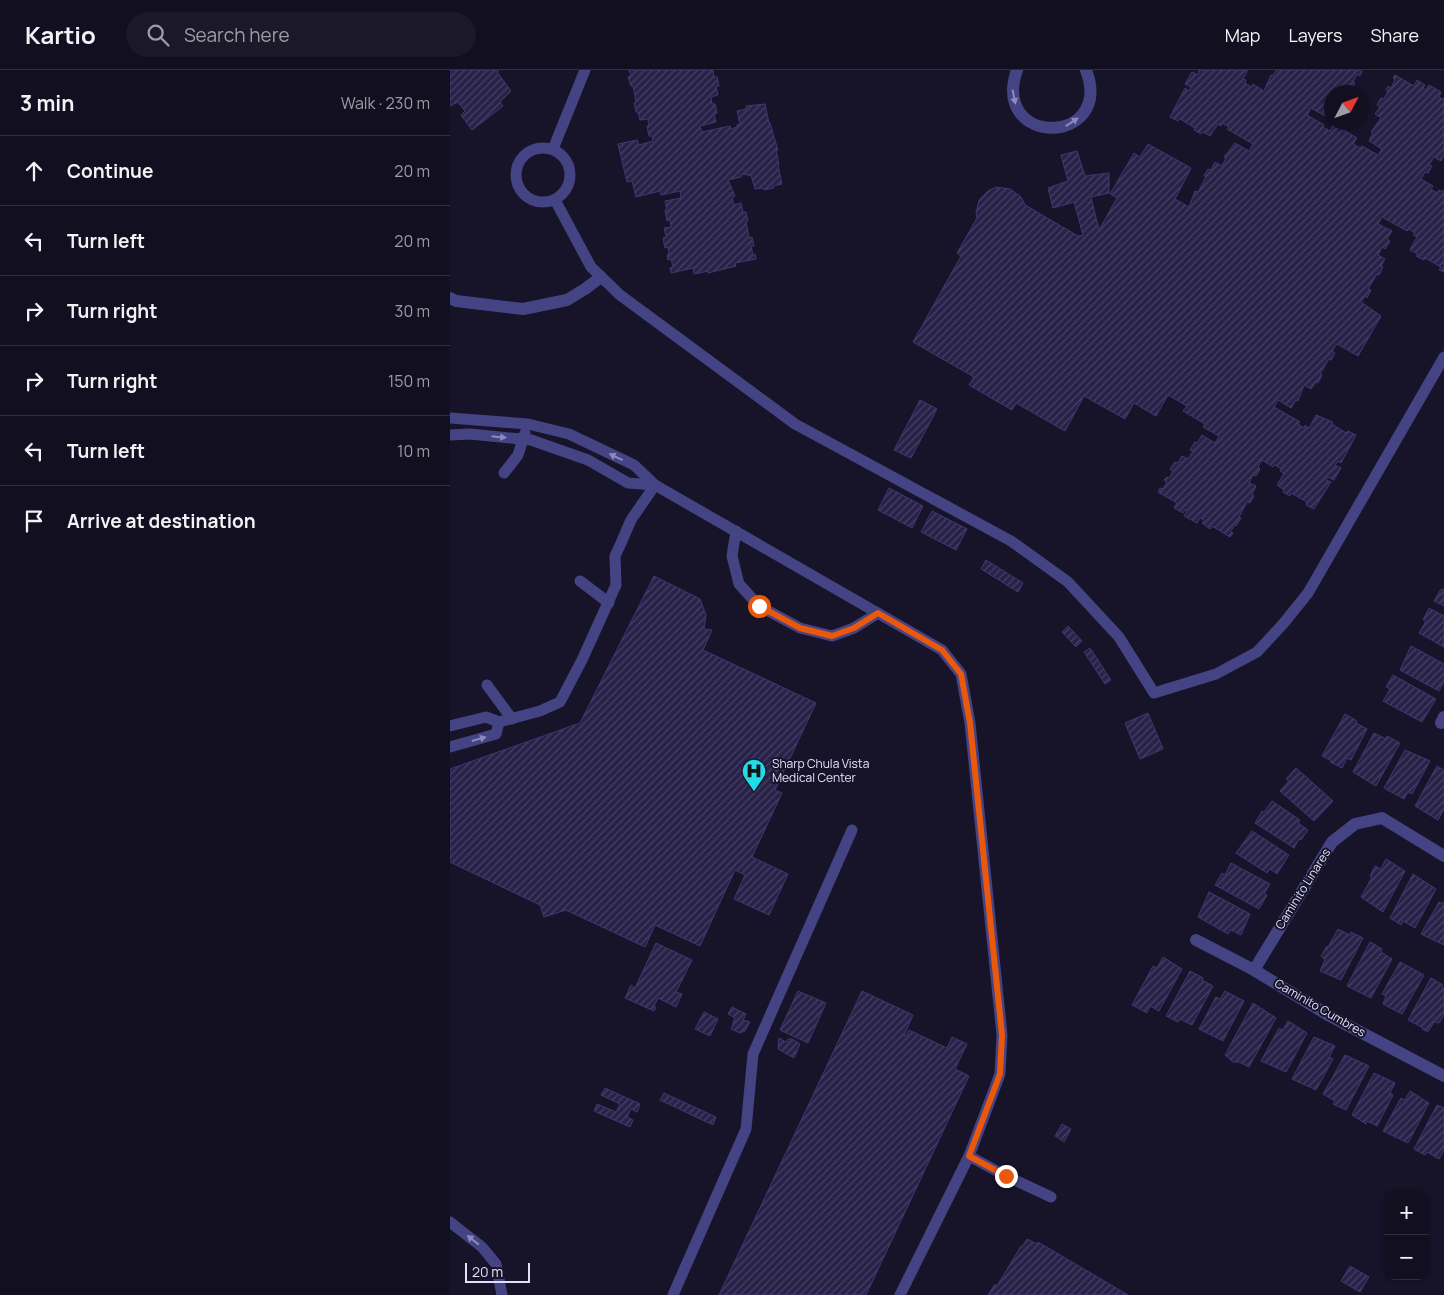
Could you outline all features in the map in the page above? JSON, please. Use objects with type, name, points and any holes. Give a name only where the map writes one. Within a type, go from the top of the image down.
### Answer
[{"type":"street","points":[[1017,70],[1013,83],[1013,97],[1018,110],[1027,120],[1039,127],[1052,129],[1066,126],[1078,119],[1086,109],[1091,96],[1091,82],[1086,70]]},
{"type":"street","points":[[452,302],[523,309],[567,300],[600,277]]},
{"type":"street","name":"Caminito Linares","points":[[1254,970],[1332,842],[1355,824],[1382,818],[1444,856]]},
{"type":"street","name":"Caminito Cumbres","points":[[1196,940],[1254,970],[1328,1015],[1444,1076]]},
{"type":"lane","points":[[553,149],[585,70]]},
{"type":"lane","points":[[536,148],[553,149],[567,161],[570,170],[568,188],[555,200],[537,202],[522,192],[518,184],[516,176],[517,167],[521,159],[528,152],[536,148]]},
{"type":"lane","points":[[555,200],[591,267],[620,295],[795,424],[1011,541],[1068,582],[1119,637],[1154,693],[1224,670],[1257,652],[1283,624],[1308,593],[1444,357]]},
{"type":"lane","points":[[450,418],[528,424],[569,434],[634,465],[655,485],[942,650],[961,674],[970,723],[1002,1035],[1000,1074],[969,1156],[900,1295]]},
{"type":"lane","points":[[504,472],[518,455],[528,424]]},
{"type":"lane","points":[[450,435],[470,434],[531,440],[588,460],[628,483],[655,485]]},
{"type":"lane","points":[[450,726],[486,717],[499,722],[540,711],[560,702],[582,660],[616,585],[615,556],[631,520],[655,485]]},
{"type":"lane","points":[[736,531],[732,556],[739,584],[759,606],[800,628],[832,636],[854,628],[878,613]]},
{"type":"lane","points":[[580,581],[609,603]]},
{"type":"lane","points":[[487,685],[512,718]]},
{"type":"lane","points":[[450,747],[496,734],[499,722]]},
{"type":"lane","points":[[674,1295],[746,1129],[753,1054],[852,830]]},
{"type":"lane","points":[[969,1156],[1050,1197]]},
{"type":"lane","points":[[450,1222],[482,1247],[496,1264],[502,1295]]},
{"type":"building","points":[[450,70],[499,70],[497,72],[511,91],[500,102],[503,106],[472,130],[461,115],[465,111],[458,102],[450,106]]},
{"type":"building","points":[[629,70],[713,70],[714,77],[717,77],[719,86],[716,86],[718,95],[711,97],[712,104],[715,104],[717,113],[714,114],[716,122],[700,126],[702,132],[730,126],[731,129],[737,127],[740,124],[737,111],[746,109],[746,106],[765,104],[778,150],[776,150],[782,184],[764,190],[764,188],[755,189],[751,175],[748,176],[748,174],[728,180],[735,196],[732,197],[734,205],[741,203],[743,212],[746,212],[749,238],[752,237],[754,246],[751,246],[756,259],[735,263],[736,266],[708,273],[708,271],[694,274],[693,268],[671,273],[670,268],[673,267],[671,259],[668,260],[668,247],[665,248],[663,238],[666,237],[664,228],[671,227],[670,220],[667,221],[665,201],[681,198],[680,191],[661,195],[660,191],[636,197],[632,181],[627,182],[618,144],[637,140],[639,145],[653,141],[652,136],[649,136],[648,119],[640,120],[638,112],[636,112],[633,86],[631,86],[628,77],[631,76]]},
{"type":"building","points":[[1248,70],[1243,79],[1246,80],[1245,83],[1251,87],[1253,84],[1264,91],[1271,75],[1273,76],[1276,70],[1360,70],[1362,71],[1360,76],[1357,74],[1353,82],[1355,83],[1354,85],[1324,85],[1324,115],[1311,108],[1307,115],[1324,125],[1324,130],[1344,130],[1357,138],[1353,144],[1360,148],[1362,146],[1378,155],[1382,149],[1369,141],[1373,133],[1371,132],[1381,118],[1375,114],[1380,107],[1377,105],[1381,98],[1384,99],[1388,86],[1391,88],[1395,75],[1414,86],[1417,80],[1425,85],[1423,88],[1426,90],[1429,85],[1441,92],[1439,97],[1444,98],[1444,155],[1441,161],[1434,157],[1429,165],[1432,166],[1428,173],[1425,172],[1421,179],[1433,186],[1431,189],[1437,193],[1439,190],[1443,192],[1444,190],[1444,272],[1439,270],[1441,267],[1425,258],[1424,260],[1416,256],[1418,254],[1410,250],[1417,237],[1413,235],[1415,233],[1409,229],[1407,231],[1382,217],[1378,224],[1392,231],[1387,239],[1390,241],[1385,249],[1382,247],[1378,255],[1385,259],[1381,266],[1383,267],[1368,289],[1371,290],[1367,298],[1365,296],[1361,302],[1381,316],[1358,356],[1337,344],[1332,351],[1335,353],[1320,374],[1322,375],[1318,383],[1316,382],[1311,389],[1304,385],[1298,401],[1296,400],[1291,408],[1278,400],[1274,407],[1300,422],[1298,424],[1304,428],[1305,425],[1309,428],[1316,415],[1333,422],[1332,424],[1346,433],[1348,431],[1356,435],[1341,463],[1338,461],[1335,465],[1341,468],[1334,480],[1328,477],[1326,480],[1331,482],[1314,509],[1306,505],[1307,502],[1291,493],[1290,496],[1283,492],[1284,490],[1277,485],[1284,473],[1275,465],[1273,467],[1262,460],[1258,467],[1260,469],[1256,476],[1253,475],[1249,483],[1256,486],[1252,494],[1254,496],[1250,503],[1247,502],[1239,517],[1241,518],[1230,532],[1233,533],[1230,537],[1212,526],[1210,529],[1202,523],[1204,520],[1200,518],[1197,523],[1184,516],[1187,511],[1185,510],[1183,513],[1174,508],[1177,503],[1158,492],[1160,488],[1163,489],[1167,482],[1164,480],[1167,477],[1169,478],[1173,471],[1170,469],[1175,462],[1178,463],[1182,456],[1188,459],[1193,451],[1190,450],[1202,435],[1215,443],[1219,436],[1203,427],[1205,424],[1183,411],[1187,406],[1168,395],[1156,416],[1134,403],[1125,419],[1084,396],[1065,431],[1016,403],[1012,410],[969,385],[974,377],[913,342],[961,256],[957,253],[977,218],[976,213],[979,200],[988,191],[996,187],[1010,189],[1021,197],[1025,205],[1078,236],[1083,235],[1074,202],[1053,208],[1048,188],[1068,181],[1061,155],[1077,151],[1085,176],[1109,173],[1109,193],[1091,197],[1099,230],[1117,198],[1110,194],[1134,153],[1140,157],[1148,144],[1191,168],[1175,199],[1189,207],[1195,191],[1198,192],[1206,177],[1204,176],[1208,169],[1211,170],[1215,162],[1222,166],[1226,158],[1224,157],[1235,143],[1249,151],[1253,144],[1227,129],[1229,127],[1222,123],[1221,126],[1218,124],[1210,136],[1203,132],[1201,134],[1180,119],[1178,121],[1170,117],[1185,88],[1189,91],[1191,87],[1185,84],[1192,72],[1198,75],[1199,71]]},
{"type":"building","points":[[920,400],[937,409],[911,458],[894,450]]},
{"type":"building","points":[[889,488],[923,506],[912,528],[878,510]]},
{"type":"building","points":[[932,511],[967,529],[956,550],[921,532]]},
{"type":"building","points":[[986,560],[1023,583],[1018,592],[981,569]]},
{"type":"building","name":"Sharp Chula Vista Medical Center","points":[[654,576],[700,599],[706,615],[704,629],[712,630],[703,650],[816,703],[775,790],[782,793],[752,857],[788,874],[769,915],[734,899],[745,875],[735,870],[700,946],[655,925],[645,947],[566,910],[544,917],[540,905],[450,862],[450,769],[580,723]]},
{"type":"building","points":[[1444,588],[1444,606],[1434,601],[1441,589],[1443,590]]},
{"type":"building","points":[[1429,608],[1444,616],[1444,647],[1419,633],[1426,621],[1423,620]]},
{"type":"building","points":[[1068,626],[1082,641],[1076,647],[1062,632]]},
{"type":"building","points":[[1411,646],[1444,664],[1442,667],[1444,668],[1444,681],[1439,691],[1400,670]]},
{"type":"building","points":[[1090,648],[1111,680],[1105,684],[1084,652]]},
{"type":"building","points":[[1393,675],[1436,699],[1422,722],[1383,701],[1390,689],[1386,687]]},
{"type":"building","points":[[1148,713],[1163,749],[1140,759],[1125,723]]},
{"type":"building","points":[[1345,714],[1367,729],[1351,760],[1347,758],[1342,768],[1322,756]]},
{"type":"building","points":[[1374,733],[1386,739],[1387,736],[1400,743],[1376,786],[1353,772]]},
{"type":"building","points":[[1405,750],[1430,761],[1412,794],[1408,792],[1404,799],[1384,788]]},
{"type":"building","points":[[1437,766],[1444,770],[1444,809],[1438,820],[1415,806]]},
{"type":"building","points":[[1296,768],[1333,801],[1314,821],[1280,791],[1289,781],[1286,779]]},
{"type":"building","points":[[1272,801],[1300,820],[1298,823],[1308,830],[1301,840],[1299,839],[1294,848],[1255,823],[1262,811],[1264,812]]},
{"type":"building","points":[[1252,831],[1289,855],[1277,874],[1270,869],[1267,873],[1236,853]]},
{"type":"building","points":[[1386,859],[1405,871],[1383,912],[1361,897],[1372,877],[1370,876],[1375,866],[1381,869]]},
{"type":"building","points":[[1231,863],[1270,884],[1264,894],[1267,895],[1259,909],[1215,885],[1222,873],[1225,875]]},
{"type":"building","points":[[1413,874],[1436,889],[1415,928],[1403,921],[1401,925],[1390,918]]},
{"type":"building","points":[[1209,892],[1250,914],[1241,935],[1231,930],[1228,934],[1198,917]]},
{"type":"building","points":[[1439,902],[1443,904],[1444,902],[1444,945],[1421,934]]},
{"type":"building","points":[[1338,929],[1350,935],[1351,932],[1363,938],[1341,980],[1320,971],[1325,960],[1321,956]]},
{"type":"building","points":[[1370,942],[1382,949],[1381,952],[1392,959],[1371,998],[1347,986]]},
{"type":"building","points":[[656,943],[692,960],[676,992],[682,994],[676,1007],[658,998],[654,1011],[625,998],[631,985],[635,988]]},
{"type":"building","points":[[1163,957],[1182,969],[1159,1011],[1150,1006],[1147,1013],[1132,1005],[1153,966],[1157,968]]},
{"type":"building","points":[[1400,962],[1424,975],[1402,1014],[1383,1004],[1386,996],[1382,994]]},
{"type":"building","points":[[1190,971],[1213,986],[1192,1025],[1180,1019],[1178,1022],[1166,1016]]},
{"type":"building","points":[[1431,978],[1443,985],[1444,1015],[1439,1023],[1434,1022],[1428,1032],[1408,1020]]},
{"type":"building","points":[[798,991],[826,1003],[808,1043],[780,1030]]},
{"type":"building","points":[[862,991],[913,1015],[904,1035],[906,1036],[909,1030],[947,1048],[952,1037],[967,1044],[955,1069],[969,1076],[866,1295],[719,1295]]},
{"type":"building","points":[[1225,991],[1244,1001],[1223,1041],[1199,1029],[1216,997],[1220,999]]},
{"type":"building","points":[[1253,1003],[1276,1018],[1249,1067],[1239,1062],[1233,1062],[1225,1055]]},
{"type":"building","points":[[732,1007],[746,1014],[743,1020],[750,1022],[745,1031],[740,1033],[731,1029],[735,1018],[728,1014]]},
{"type":"building","points":[[704,1012],[718,1019],[710,1036],[695,1029]]},
{"type":"building","points":[[1288,1021],[1307,1033],[1286,1072],[1261,1061],[1279,1028],[1283,1030]]},
{"type":"building","points":[[1314,1037],[1335,1046],[1329,1057],[1333,1059],[1316,1090],[1292,1079]]},
{"type":"building","points":[[779,1038],[786,1042],[788,1039],[792,1039],[800,1044],[794,1058],[778,1049]]},
{"type":"building","points":[[1345,1055],[1369,1066],[1346,1110],[1333,1104],[1335,1101],[1323,1094]]},
{"type":"building","points":[[1374,1073],[1395,1083],[1390,1093],[1393,1095],[1377,1126],[1367,1121],[1366,1124],[1352,1115]]},
{"type":"building","points":[[605,1088],[640,1104],[637,1112],[631,1109],[627,1117],[633,1120],[630,1127],[594,1111],[597,1104],[616,1112],[620,1104],[601,1095]]},
{"type":"building","points":[[1410,1091],[1429,1103],[1408,1143],[1383,1131],[1401,1098],[1405,1100]]},
{"type":"building","points":[[664,1093],[716,1117],[713,1125],[660,1100]]},
{"type":"building","points":[[1437,1105],[1444,1108],[1444,1150],[1439,1159],[1427,1152],[1425,1155],[1414,1149]]},
{"type":"building","points":[[1062,1124],[1071,1129],[1064,1142],[1055,1136]]},
{"type":"building","points":[[1027,1239],[1037,1244],[1038,1242],[1128,1295],[988,1295],[995,1284],[997,1286]]},
{"type":"building","points":[[1350,1266],[1369,1277],[1360,1292],[1341,1281]]},
{"type":"place","name":"Sharp Chula Vista Medical Center","points":[[754,792]]},
{"type":"route","points":[[759,606],[800,628],[832,636],[854,628],[878,613],[942,650],[961,674],[970,723],[1002,1035],[1000,1074],[969,1156],[1006,1176]]}]
